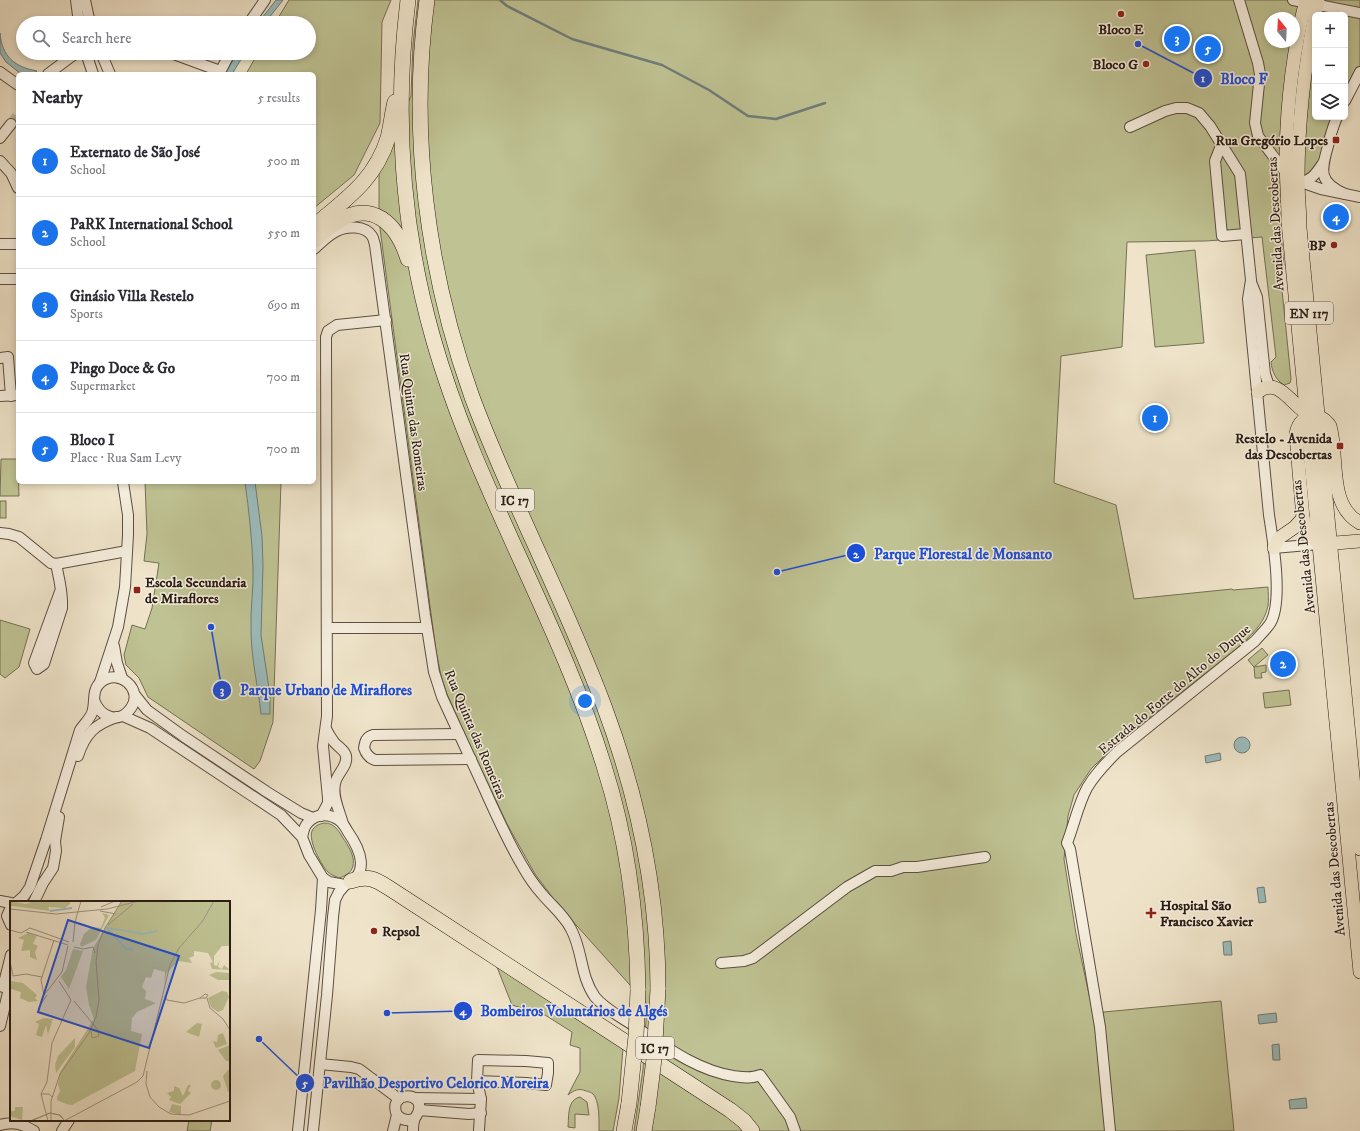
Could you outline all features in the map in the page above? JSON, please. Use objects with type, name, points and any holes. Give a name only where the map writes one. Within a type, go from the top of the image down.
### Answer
[{"type":"highway","name":"IC 17","points":[[408,0],[403,58],[402,133],[406,202],[418,276],[433,340],[450,392],[470,444],[563,656],[583,706],[605,767],[628,868],[636,936],[638,990],[636,1036],[629,1103],[624,1131]]},
{"type":"highway","name":"IC 17","points":[[427,0],[421,65],[421,142],[429,222],[443,299],[463,371],[486,432],[591,671],[622,758],[637,810],[648,864],[654,918],[658,989],[654,1059],[645,1130]]},
{"type":"highway","points":[[316,224],[359,187],[368,177],[377,162],[388,137],[403,58]]},
{"type":"highway","points":[[316,239],[335,223],[357,214],[376,216],[392,227],[405,249],[433,340]]},
{"type":"highway","points":[[348,883],[358,879],[371,878],[389,888],[730,1110],[752,1131]]},
{"type":"main road","name":"Avenida das Descobertas","points":[[1310,5],[1297,45],[1289,107],[1286,173],[1288,222],[1302,368],[1328,512],[1325,544],[1360,972]]},
{"type":"main road","name":"Avenida das Descobertas","points":[[1310,5],[1309,47],[1302,97],[1300,134],[1304,183],[1300,209],[1300,228],[1311,416],[1360,849]]},
{"type":"main road","points":[[1286,173],[1304,183]]},
{"type":"main road","points":[[1285,394],[1292,390],[1297,384],[1302,368]]},
{"type":"main road","points":[[1263,389],[1275,387],[1285,394],[1300,410],[1328,422],[1332,431],[1339,495],[1345,509],[1355,520],[1360,523]]},
{"type":"main road","points":[[1311,416],[1299,425],[1296,435],[1303,518],[1306,529],[1325,544],[1360,541]]},
{"type":"main road","points":[[1328,512],[1339,495]]},
{"type":"main road","points":[[1274,548],[1279,538],[1295,527],[1303,518]]},
{"type":"street","points":[[76,0],[78,16]]},
{"type":"street","points":[[85,0],[88,16]]},
{"type":"street","points":[[251,16],[258,0]]},
{"type":"street","points":[[253,16],[265,0]]},
{"type":"street","points":[[1239,0],[1260,74],[1255,123],[1258,136],[1286,173]]},
{"type":"street","points":[[1310,5],[1360,13]]},
{"type":"street","points":[[51,72],[67,60]]},
{"type":"street","points":[[88,60],[92,72]]},
{"type":"street","points":[[104,60],[109,72]]},
{"type":"street","points":[[189,60],[219,72],[226,60]]},
{"type":"street","points":[[0,72],[16,84]]},
{"type":"street","points":[[1348,96],[1359,77]]},
{"type":"street","name":"Estrada do Forte do Alto do Duque","points":[[1110,1131],[1100,1027],[1070,849],[1067,843],[1080,803],[1087,788],[1106,763],[1117,752],[1255,641],[1271,622],[1277,601],[1274,548],[1269,515],[1263,389],[1265,374],[1257,297],[1251,280],[1240,174],[1222,143],[1199,113],[1187,108],[1176,108],[1165,111],[1130,127]]},
{"type":"street","points":[[1336,120],[1323,163],[1323,172],[1327,182],[1345,194]]},
{"type":"street","points":[[0,138],[11,124]]},
{"type":"street","points":[[1222,143],[1215,161],[1222,236],[1246,234]]},
{"type":"street","points":[[0,161],[11,173],[16,184]]},
{"type":"street","points":[[1304,183],[1310,179],[1323,163]]},
{"type":"street","points":[[1304,183],[1321,190],[1360,197]]},
{"type":"street","name":"Rua Quinta das Romeiras","points":[[316,247],[336,231],[349,227],[357,227],[370,234],[375,245],[427,628],[436,680],[470,759],[505,834],[521,863],[543,895],[558,910],[571,927],[578,947],[586,981],[597,999],[612,1011],[670,1050],[699,1066],[717,1073],[746,1078],[760,1075],[790,1117],[795,1131]]},
{"type":"street","points":[[0,244],[16,244]]},
{"type":"street","points":[[0,278],[16,279]]},
{"type":"street","points":[[302,837],[305,826],[317,817],[328,803],[323,746],[326,729],[327,628],[326,337],[328,331],[337,325],[386,320]]},
{"type":"street","points":[[0,358],[8,357],[14,396],[0,396]]},
{"type":"street","points":[[18,901],[24,896],[30,887],[80,730],[90,718],[96,687],[100,682],[118,627],[123,596],[127,551],[128,516],[123,484]]},
{"type":"street","points":[[0,533],[9,534],[19,538],[51,563],[56,564],[127,551]]},
{"type":"street","points":[[1274,548],[1325,544]]},
{"type":"street","points":[[56,564],[61,589],[62,608],[44,664],[37,669],[34,663],[61,589]]},
{"type":"street","points":[[327,628],[427,628]]},
{"type":"street","points":[[114,641],[116,663],[122,678]]},
{"type":"street","points":[[100,682],[113,677],[122,678],[128,682],[133,689],[135,696],[147,710],[267,792],[301,813],[317,817],[324,815],[334,817],[343,824]]},
{"type":"street","points":[[34,901],[43,883],[53,868],[58,818],[81,747],[91,730],[103,722],[121,716],[130,710],[135,696]]},
{"type":"street","points":[[94,700],[96,707],[101,713],[112,717],[121,716],[150,728],[281,816],[302,837],[309,855],[323,878],[329,882],[348,883]]},
{"type":"street","points":[[314,1131],[335,900],[339,892],[355,878],[360,870],[361,857],[354,841],[343,824],[334,792],[335,780],[346,763],[345,753],[334,743],[326,729]]},
{"type":"street","points":[[459,734],[373,735],[366,739],[364,748],[368,756],[375,760],[470,759]]},
{"type":"street","points":[[325,765],[329,769],[342,770]]},
{"type":"street","points":[[721,963],[744,961],[753,958],[848,888],[875,871],[891,870],[903,867],[917,867],[985,857]]},
{"type":"street","points":[[298,1131],[323,878]]},
{"type":"street","points":[[0,901],[10,902]]},
{"type":"street","points":[[10,909],[8,912],[10,922]]},
{"type":"street","points":[[0,912],[10,922]]},
{"type":"street","points":[[0,1001],[10,959]]},
{"type":"street","points":[[0,1026],[10,984]]},
{"type":"street","points":[[312,993],[327,995]]},
{"type":"street","points":[[309,1021],[324,1023]]},
{"type":"street","points":[[477,1081],[546,1085],[548,1064],[526,1061],[478,1060],[477,1081],[481,1099],[479,1130]]},
{"type":"street","points":[[320,1064],[359,1069],[398,1099]]},
{"type":"street","points":[[392,1131],[397,1115],[395,1108],[398,1099],[404,1096],[414,1098],[481,1099]]},
{"type":"street","points":[[413,1131],[419,1105],[414,1098]]},
{"type":"street","points":[[397,1115],[404,1120],[409,1120],[417,1114],[469,1114],[481,1112]]},
{"type":"street","points":[[62,1131],[69,1121]]},
{"type":"street","points":[[0,1125],[6,1123],[22,1124],[34,1131]]},
{"type":"green space","points":[[289,0],[391,0],[382,22],[380,123],[354,175],[316,206],[316,72],[247,72],[254,60],[316,60],[316,16],[279,16]]},
{"type":"green space","points":[[418,0],[1360,0],[1360,72],[1348,95],[1348,12],[1312,12],[1312,120],[1338,120],[1326,150],[1281,235],[1284,265],[1280,270],[1291,379],[1290,383],[1284,385],[1279,381],[1273,372],[1271,362],[1276,357],[1262,237],[1206,241],[1127,242],[1122,347],[1061,356],[1054,483],[1116,505],[1134,599],[1232,589],[1268,587],[1268,604],[1266,613],[1260,625],[1251,635],[1236,649],[1115,745],[1091,769],[1074,795],[1068,816],[1064,859],[1076,934],[1093,1013],[1221,1001],[1234,1131],[634,1131],[643,1069],[647,1004],[559,906],[535,874],[507,824],[447,694],[441,676],[436,651],[379,221],[379,167],[411,96],[413,44]]},
{"type":"green space","points":[[1195,250],[1204,343],[1155,347],[1146,255]]},
{"type":"green space","points":[[1,459],[16,459],[16,484],[19,484],[19,496],[0,496]]},
{"type":"green space","points":[[145,484],[281,484],[273,722],[260,761],[254,769],[148,697],[139,678],[126,665],[124,655],[132,625],[145,629],[152,608],[159,563],[144,561],[147,534]]},
{"type":"green space","points":[[0,501],[6,501],[6,518],[0,518]]},
{"type":"green space","points":[[0,620],[30,629],[19,667],[5,678],[0,674]]},
{"type":"green space","points":[[1262,648],[1268,655],[1254,667],[1248,660]]},
{"type":"green space","points":[[1266,665],[1266,672],[1261,673],[1262,678],[1255,678],[1254,667]]},
{"type":"green space","points":[[1289,690],[1291,705],[1265,708],[1263,693]]},
{"type":"green space","points":[[324,823],[334,826],[338,830],[347,843],[352,855],[353,866],[351,871],[339,878],[330,874],[325,869],[313,846],[311,835],[312,831],[320,824]]},
{"type":"green space","points":[[495,962],[623,1048],[619,1098],[613,1131],[599,1131],[598,1105],[595,1096],[592,1093],[579,1090],[568,1095],[580,1072],[580,1048],[570,1045],[572,1032],[545,1015],[512,1005]]},
{"type":"green space","points":[[580,1097],[587,1102],[589,1115],[575,1114],[575,1128],[568,1127],[571,1105],[573,1101]]},
{"type":"green space","points":[[189,1121],[212,1121],[210,1131],[187,1131]]},
{"type":"water","points":[[276,0],[283,0],[270,16],[263,16]]},
{"type":"water","points":[[0,33],[1,41],[7,55],[11,60],[22,67],[37,71],[18,72],[6,62],[0,53]]},
{"type":"water","points":[[233,60],[241,60],[233,72],[226,72]]},
{"type":"water","points":[[245,484],[255,484],[262,536],[263,565],[261,635],[270,695],[270,714],[261,714],[252,651],[251,621],[253,568]]},
{"type":"water","points":[[1242,737],[1248,739],[1250,745],[1248,751],[1242,753],[1236,751],[1234,745],[1236,739]]},
{"type":"water","points":[[1220,753],[1221,760],[1206,763],[1205,756]]},
{"type":"water","points":[[1264,887],[1266,902],[1259,903],[1257,888]]},
{"type":"water","points":[[1231,941],[1232,955],[1224,955],[1223,942]]},
{"type":"water","points":[[1276,1013],[1277,1022],[1259,1024],[1258,1015]]},
{"type":"water","points":[[1279,1044],[1280,1060],[1273,1060],[1272,1045]]},
{"type":"water","points":[[1306,1098],[1307,1108],[1290,1109],[1289,1100]]},
{"type":"waterway","points":[[500,0],[507,6],[572,39],[662,65],[709,90],[748,116],[776,119],[825,103]]},
{"type":"tunnel","points":[[11,124],[16,117]]},
{"type":"place","name":"Bloco E","points":[[1121,14]]},
{"type":"place","name":"Ginásio Villa Restelo","points":[[1177,39]]},
{"type":"place","name":"Bloco F","points":[[1138,44]]},
{"type":"place","name":"Bloco I","points":[[1208,49]]},
{"type":"place","name":"Bloco G","points":[[1146,64]]},
{"type":"place","name":"Rua Gregório Lopes","points":[[1336,140]]},
{"type":"place","name":"Pingo Doce & Go","points":[[1336,217]]},
{"type":"place","name":"BP","points":[[1334,245]]},
{"type":"place","name":"Externato de São José","points":[[1155,418]]},
{"type":"place","name":"Restelo - Avenida das Descobertas","points":[[1340,446]]},
{"type":"place","name":"Parque Florestal de Monsanto","points":[[777,572]]},
{"type":"place","name":"Escola Secundaria de Miraflores","points":[[137,590]]},
{"type":"place","name":"Parque Urbano de Miraflores","points":[[211,627]]},
{"type":"place","name":"PaRK International School","points":[[1283,664]]},
{"type":"place","name":"Hospital São Francisco Xavier","points":[[1151,913]]},
{"type":"place","name":"Repsol","points":[[374,931]]},
{"type":"place","name":"Bombeiros Voluntários de Algés","points":[[387,1013]]},
{"type":"place","name":"Pavilhão Desportivo Celorico Moreira","points":[[259,1039]]}]
